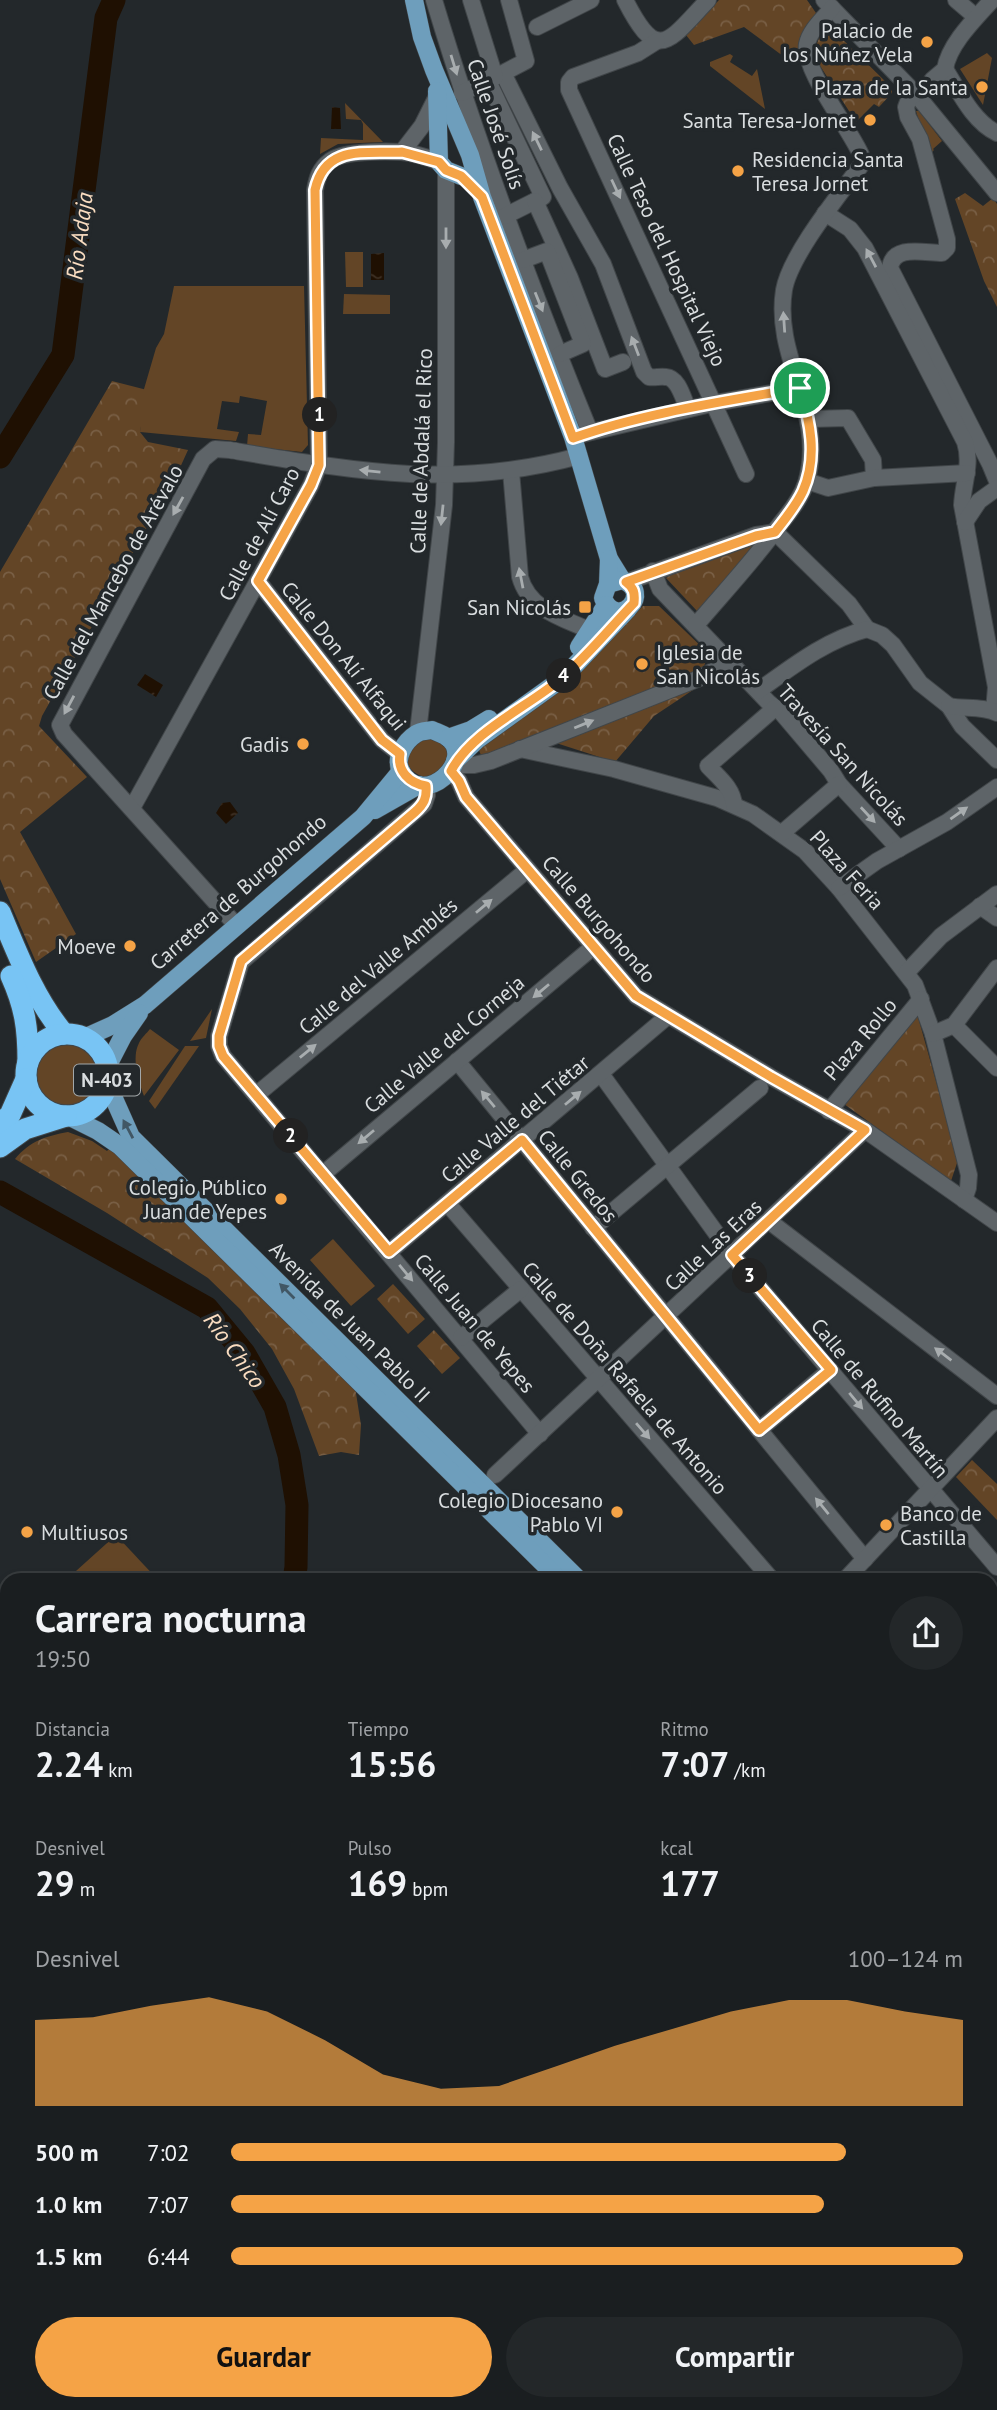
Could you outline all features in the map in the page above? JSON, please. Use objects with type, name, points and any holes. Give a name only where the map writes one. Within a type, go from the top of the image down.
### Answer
[{"type":"highway","name":"N-403","points":[[0,912],[35,995],[47,1013],[74,1036],[95,1045],[103,1055],[107,1075],[102,1096],[93,1107],[82,1114],[25,1129],[0,1147]]},
{"type":"highway","name":"N-403","points":[[0,950],[22,1000],[27,1023],[29,1090],[43,1109],[67,1116]]},
{"type":"highway","name":"N-403","points":[[0,1124],[10,1115],[27,1070],[42,1042],[52,1037],[74,1036]]},
{"type":"main road","points":[[414,0],[422,37],[460,133],[455,168]]},
{"type":"main road","points":[[434,70],[439,139],[455,168],[482,197],[582,435],[579,456],[609,559],[624,590],[620,611],[606,605],[580,646],[557,671],[485,722],[471,730],[448,737]]},
{"type":"main road","points":[[439,139],[449,132],[460,133]]},
{"type":"main road","name":"Carretera de Burgohondo","points":[[74,1036],[113,1025],[145,1005],[363,817],[441,775],[484,735],[562,678],[624,590]]},
{"type":"main road","points":[[432,730],[448,737],[456,748],[441,775],[408,779],[401,762],[418,732],[432,730]]},
{"type":"main road","name":"Carretera de Burgohondo","points":[[363,817],[401,762]]},
{"type":"main road","name":"Carretera de Burgohondo","points":[[107,1075],[123,1036],[145,1005]]},
{"type":"main road","name":"Avenida de Juan Pablo II","points":[[107,1075],[131,1137],[572,1573]]},
{"type":"main road","name":"Avenida de Juan Pablo II","points":[[67,1116],[98,1131],[120,1146],[553,1573]]},
{"type":"street","name":"Calle José Solís","points":[[434,0],[462,93],[505,216],[560,354],[582,435]]},
{"type":"street","points":[[471,0],[495,77],[539,199],[605,369],[623,362]]},
{"type":"street","points":[[462,93],[526,61],[509,0]]},
{"type":"street","points":[[537,27],[591,0]]},
{"type":"street","points":[[625,0],[639,27],[648,37],[657,41],[666,40],[678,31],[708,0]]},
{"type":"street","points":[[956,0],[976,17]]},
{"type":"street","points":[[992,0],[976,17],[947,58],[945,69],[909,99],[906,107],[919,139],[947,239],[947,248],[942,253],[897,254],[891,260],[890,268],[997,481]]},
{"type":"street","points":[[696,625],[775,532],[797,502],[807,481],[812,438],[809,419],[786,346],[784,289],[798,257],[825,213],[862,164],[862,157],[816,76],[807,54],[811,35],[828,4],[925,86],[997,193]]},
{"type":"street","name":"Calle Teso del Hospital Viejo","points":[[657,41],[638,53],[573,77],[569,82],[569,90],[746,474]]},
{"type":"street","points":[[945,69],[978,119],[985,127],[997,133]]},
{"type":"street","points":[[495,77],[603,264],[644,372],[649,377],[673,379],[678,384],[688,410]]},
{"type":"street","points":[[402,152],[422,126],[437,96]]},
{"type":"street","name":"Calle de Alí Caro","points":[[132,808],[311,485],[319,465],[315,190],[318,176],[333,158],[345,155],[402,152],[455,168]]},
{"type":"street","name":"Calle de Abdalá el Rico","points":[[418,732],[445,476],[455,168]]},
{"type":"street","points":[[505,216],[539,199]]},
{"type":"street","points":[[825,213],[849,229],[865,248],[965,442],[969,462],[962,492],[965,522],[996,687],[995,712],[949,706]]},
{"type":"street","points":[[523,260],[547,251],[583,344],[560,354]]},
{"type":"street","points":[[582,435],[715,404],[800,388]]},
{"type":"street","points":[[809,419],[848,418],[873,460],[874,478]]},
{"type":"street","name":"Calle del Mancebo de Arévalo","points":[[236,925],[64,734],[60,724],[203,459],[215,449],[319,465]]},
{"type":"street","points":[[319,465],[391,474],[445,476],[511,471],[579,456]]},
{"type":"street","points":[[511,471],[523,590],[543,610],[591,631]]},
{"type":"street","points":[[807,481],[828,488],[874,478],[967,473]]},
{"type":"street","points":[[965,522],[979,501],[997,488]]},
{"type":"street","points":[[624,590],[653,571],[775,532]]},
{"type":"street","points":[[775,532],[849,604],[867,629],[882,635],[893,645],[920,682],[949,706],[962,726],[997,760]]},
{"type":"street","points":[[624,590],[660,589],[653,571]]},
{"type":"street","name":"Calle Don Alí Alfaqui","points":[[258,581],[401,762]]},
{"type":"street","name":"Travesía San Nicolás","points":[[660,589],[775,708],[831,771],[839,784],[899,849]]},
{"type":"street","points":[[758,691],[806,657],[831,643],[867,629]]},
{"type":"street","points":[[441,775],[520,749],[700,678],[728,658]]},
{"type":"street","points":[[734,805],[730,790],[708,766],[775,708]]},
{"type":"street","points":[[520,749],[639,775],[734,805],[782,833]]},
{"type":"street","name":"Calle Burgohondo","points":[[441,775],[466,797],[636,996],[829,1111]]},
{"type":"street","name":"Carretera de Burgohondo","points":[[227,1004],[237,970],[246,956],[424,804],[441,775]]},
{"type":"street","name":"Plaza Feria","points":[[839,784],[782,833],[805,851],[839,888],[906,973],[921,999]]},
{"type":"street","points":[[839,888],[877,861],[947,822],[997,787]]},
{"type":"street","name":"Calle del Valle Amblés","points":[[256,1095],[527,870]]},
{"type":"street","points":[[906,973],[941,936],[997,894]]},
{"type":"street","points":[[980,906],[997,918]]},
{"type":"street","name":"Calle Valle del Corneja","points":[[323,1174],[593,947]]},
{"type":"street","points":[[933,1034],[954,1025],[991,988],[997,968]]},
{"type":"street","name":"Plaza Rollo","points":[[921,999],[933,1034],[969,1175],[964,1199]]},
{"type":"street","name":"Plaza Rollo","points":[[921,999],[829,1111],[865,1130],[964,1199],[993,1214]]},
{"type":"street","name":"Calle Juan de Yepes","points":[[227,1004],[219,1036],[223,1056],[540,1434]]},
{"type":"street","name":"Calle Valle del Tiétar","points":[[389,1252],[667,1016]]},
{"type":"street","points":[[954,1025],[997,1068]]},
{"type":"street","name":"Calle Gredos","points":[[457,1061],[865,1559]]},
{"type":"street","name":"Calle de Rufino Martín","points":[[601,1074],[732,1255],[997,1567]]},
{"type":"street","points":[[593,1228],[760,1088]]},
{"type":"street","name":"Calle Las Eras","points":[[495,1475],[865,1130]]},
{"type":"street","name":"Calle de Doña Rafaela de Antonio","points":[[447,1203],[766,1573]]},
{"type":"street","points":[[769,1221],[997,1396]]},
{"type":"street","points":[[461,1338],[521,1289]]},
{"type":"street","points":[[759,1430],[831,1370]]},
{"type":"street","points":[[852,1573],[930,1489],[993,1429]]},
{"type":"green space","points":[[719,0],[807,0],[816,13],[804,33],[802,55],[783,56],[744,27],[694,45],[686,35]]},
{"type":"green space","points":[[825,25],[892,88],[892,93],[879,107],[874,104],[856,122],[817,61],[814,50]]},
{"type":"green space","points":[[987,53],[992,58],[983,105],[960,69]]},
{"type":"green space","points":[[730,54],[733,56],[730,62],[752,76],[757,69],[765,109],[710,66],[710,62]]},
{"type":"green space","points":[[345,103],[383,142],[338,144],[320,154],[321,138],[363,140],[363,124],[361,120],[346,119]]},
{"type":"green space","points":[[916,111],[919,111],[942,141],[929,155]]},
{"type":"green space","points":[[965,193],[983,206],[993,198],[997,204],[997,307],[984,281],[955,199]]},
{"type":"green space","points":[[345,252],[363,252],[363,287],[346,287]]},
{"type":"green space","points":[[174,286],[304,286],[308,445],[302,452],[247,446],[248,434],[261,435],[267,401],[240,396],[239,403],[222,401],[217,429],[239,432],[236,441],[140,432],[144,389],[156,348],[164,334]]},
{"type":"green space","points":[[344,294],[390,295],[390,314],[343,314]]},
{"type":"green space","points":[[112,381],[147,390],[140,432],[148,442],[188,450],[42,716],[39,726],[87,777],[20,832],[76,934],[36,962],[0,879],[0,572]]},
{"type":"green space","points":[[764,540],[698,612],[666,578],[682,566]]},
{"type":"green space","points":[[643,606],[659,606],[708,653],[703,670],[483,760],[478,748],[562,684]]},
{"type":"green space","points":[[708,680],[654,716],[615,762],[553,742]]},
{"type":"green space","points":[[425,738],[441,741],[449,753],[445,767],[429,779],[413,771],[408,761],[412,749]]},
{"type":"green space","points":[[212,1009],[206,1038],[190,1041]]},
{"type":"green space","points":[[918,1017],[958,1160],[951,1181],[844,1104],[912,1018]]},
{"type":"green space","points":[[150,1029],[179,1050],[144,1096],[136,1056],[140,1041]]},
{"type":"green space","points":[[67,1043],[79,1045],[90,1052],[97,1063],[97,1087],[90,1098],[79,1105],[67,1107],[55,1105],[44,1098],[37,1087],[35,1075],[37,1063],[44,1052],[55,1045]]},
{"type":"green space","points":[[185,1046],[199,1046],[155,1109],[149,1101]]},
{"type":"green space","points":[[68,1132],[92,1141],[107,1151],[111,1147],[355,1387],[361,1425],[359,1455],[341,1452],[319,1456],[294,1389],[272,1349],[240,1309],[208,1278],[107,1213],[15,1159],[39,1140]]},
{"type":"green space","points":[[333,1239],[375,1286],[351,1306],[310,1260]]},
{"type":"green space","points":[[393,1284],[425,1319],[408,1334],[377,1299]]},
{"type":"green space","points":[[434,1330],[460,1358],[442,1374],[417,1346]]},
{"type":"green space","points":[[972,1460],[997,1484],[997,1520],[956,1477]]},
{"type":"green space","points":[[116,1535],[151,1573],[74,1573]]},
{"type":"water","points":[[332,107],[340,108],[341,129],[331,129]]},
{"type":"water","points":[[384,253],[384,280],[371,280],[371,254]]},
{"type":"water","points":[[145,674],[163,685],[156,697],[137,685]]},
{"type":"water","points":[[230,802],[238,813],[226,824],[216,813],[222,803]]},
{"type":"waterway","name":"Río Adaja","points":[[0,457],[63,355],[106,18],[114,0]]},
{"type":"waterway","name":"Río Chico","points":[[0,1192],[207,1308],[244,1353],[275,1407],[289,1455],[297,1505],[295,1573]]},
{"type":"place","name":"Palacio de los Núñez Vela","points":[[927,42]]},
{"type":"place","name":"Plaza de la Santa","points":[[982,87]]},
{"type":"place","name":"Santa Teresa-Jornet","points":[[870,120]]},
{"type":"place","name":"Residencia Santa Teresa Jornet","points":[[738,171]]},
{"type":"place","name":"San Nicolás","points":[[585,607]]},
{"type":"place","name":"Iglesia de San Nicolás","points":[[642,664]]},
{"type":"place","name":"Gadis","points":[[303,744]]},
{"type":"place","name":"Moeve","points":[[130,946]]},
{"type":"place","name":"Colegio Público Juan de Yepes","points":[[281,1199]]},
{"type":"place","name":"Colegio Diocesano Pablo VI","points":[[617,1512]]},
{"type":"place","name":"Banco de Castilla","points":[[886,1525]]},
{"type":"place","name":"Multiusos","points":[[27,1532]]},
{"type":"route","points":[[402,152],[439,162],[446,170],[461,176],[482,197],[573,438],[601,429],[800,388],[812,438],[807,481],[797,502],[775,532],[756,536],[626,582],[635,594],[634,603],[592,649],[551,687],[477,740],[455,761],[451,771],[466,797],[636,996],[865,1130],[732,1255],[831,1370],[759,1430],[522,1140],[389,1252],[223,1056],[219,1036],[241,961],[424,804],[427,795],[426,786],[408,779],[401,771],[400,754],[382,740],[258,581],[311,485],[319,465],[315,190],[318,176],[324,166],[333,158],[345,155],[402,152]]}]
